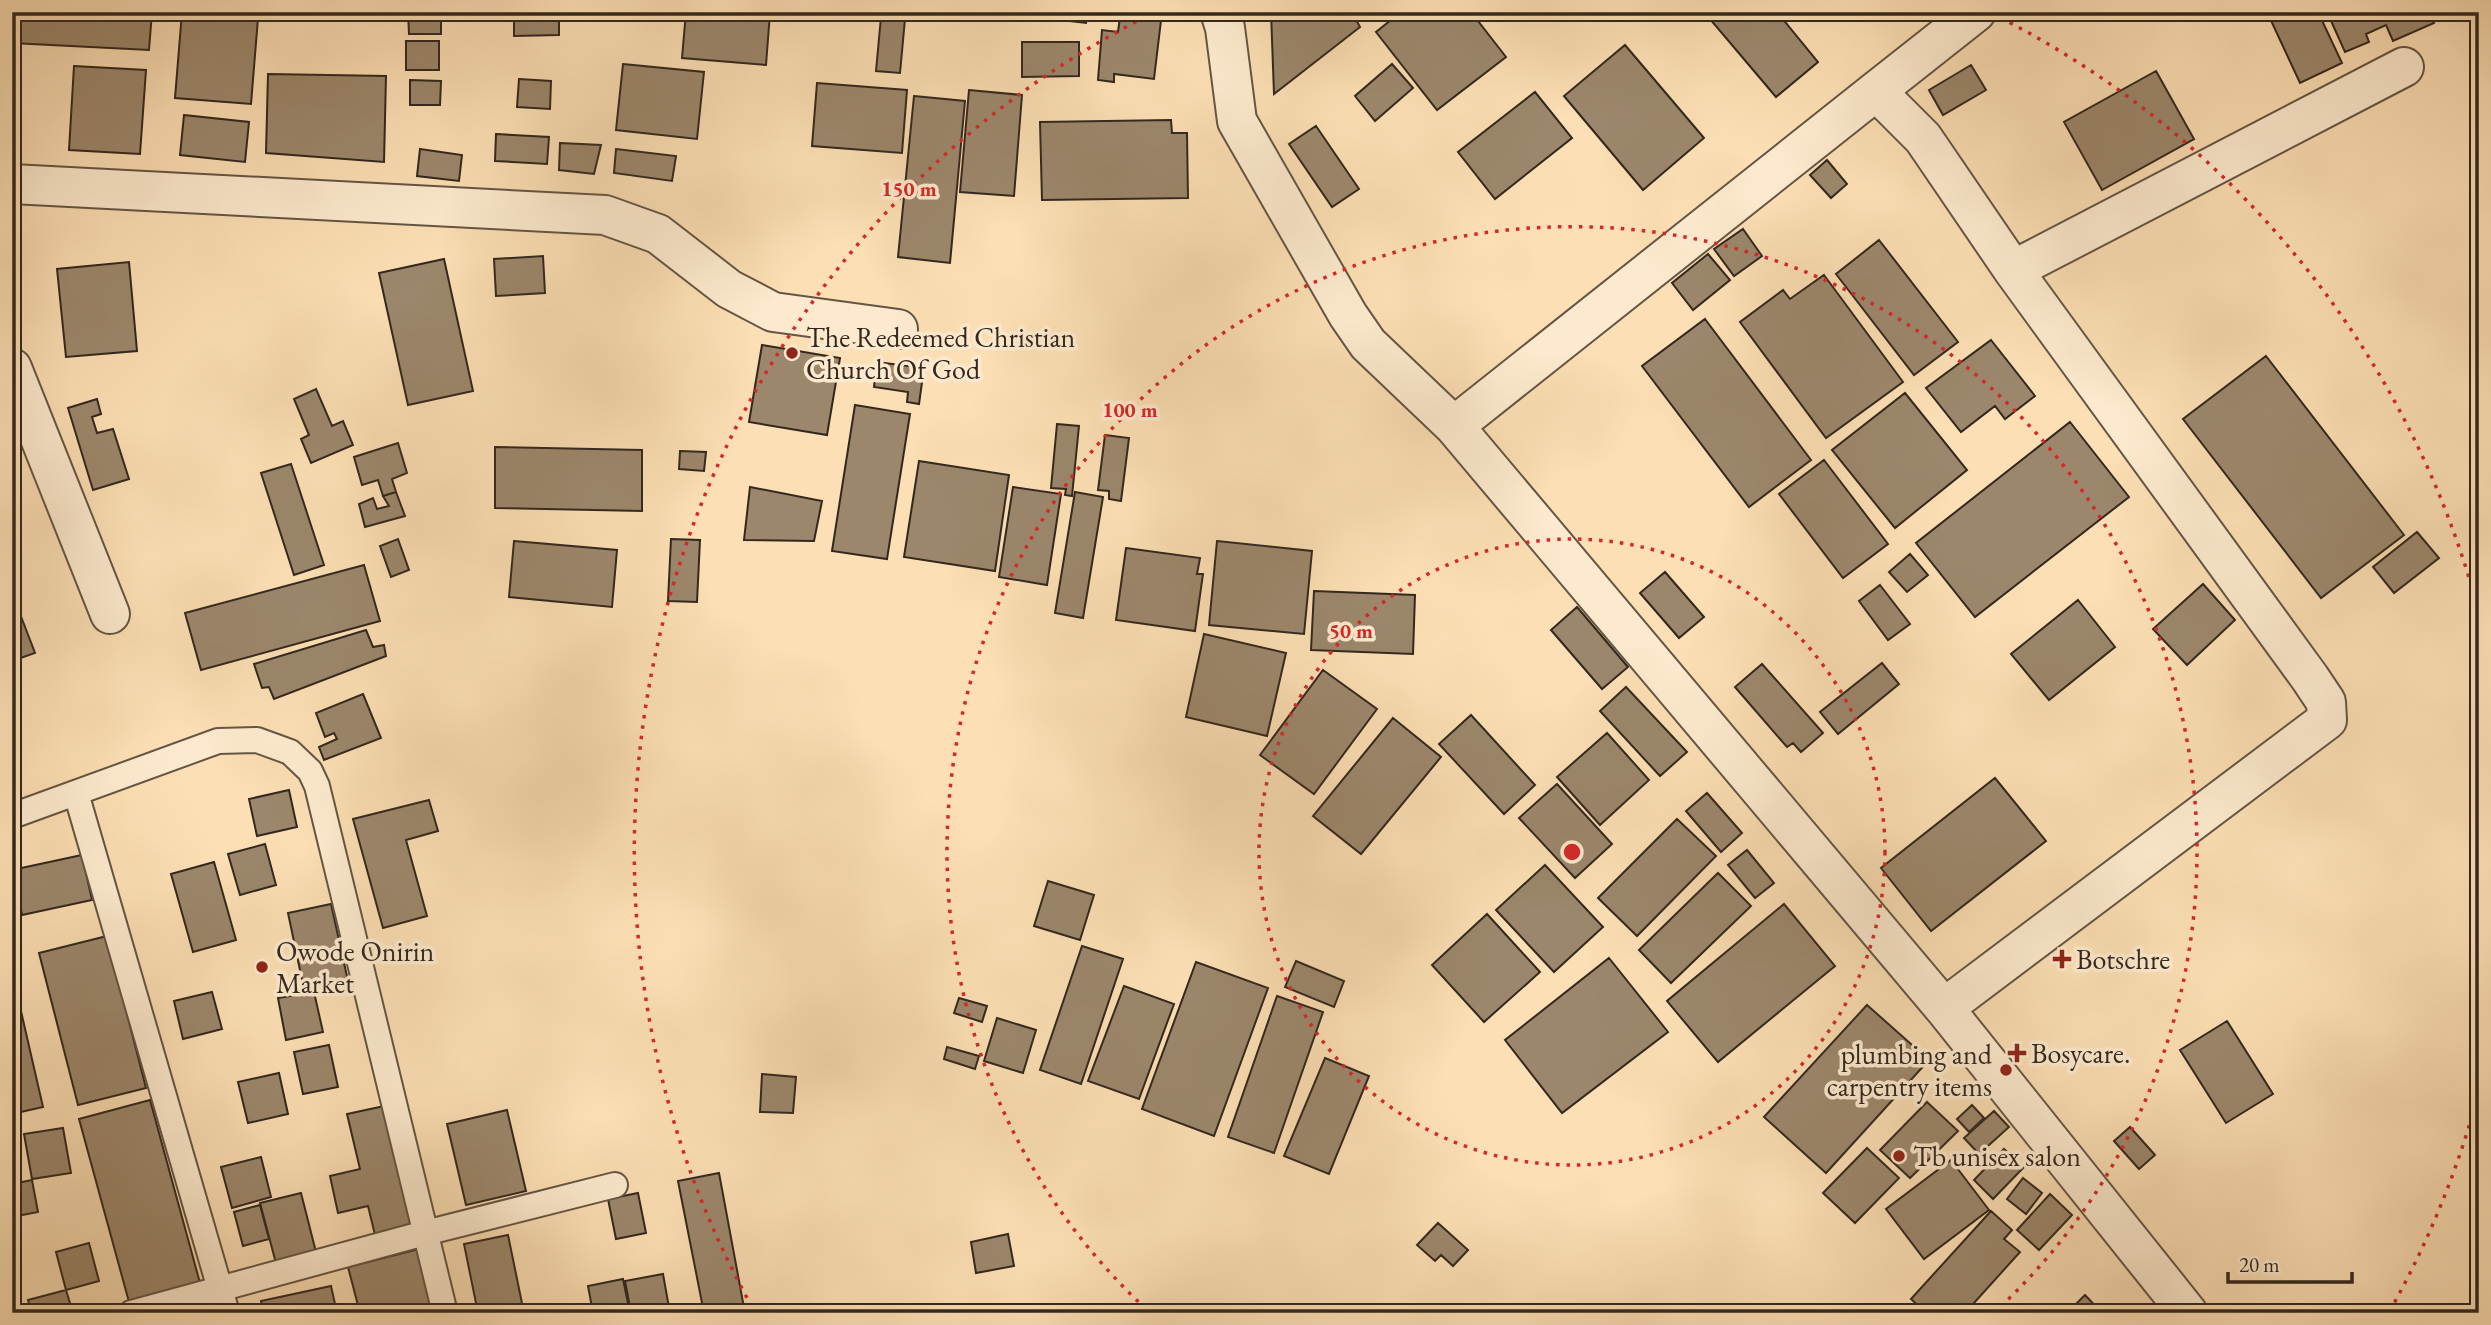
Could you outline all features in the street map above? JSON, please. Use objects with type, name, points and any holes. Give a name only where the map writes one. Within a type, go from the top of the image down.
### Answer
[{"type":"street","points":[[1220,12],[1225,28],[1237,121],[1348,315],[1368,344],[1454,426],[1944,1007],[2188,1313]]},
{"type":"street","points":[[1454,426],[1976,12]]},
{"type":"street","points":[[2013,270],[2404,67]]},
{"type":"street","points":[[1876,90],[1923,138],[2013,270],[2326,702],[2327,720],[1944,1007]]},
{"type":"street","points":[[12,184],[605,215],[658,234],[729,289],[773,312],[898,329]]},
{"type":"street","points":[[12,368],[110,614]]},
{"type":"lane","points":[[12,816],[218,741],[257,740],[290,752],[310,771],[317,786],[444,1313]]},
{"type":"lane","points":[[76,793],[223,1301]]},
{"type":"lane","points":[[131,1313],[223,1301],[425,1233],[615,1185]]},
{"type":"building","points":[[12,12],[152,12],[149,50],[12,43]]},
{"type":"building","points":[[182,12],[258,18],[251,104],[175,98]]},
{"type":"building","points":[[408,12],[441,12],[441,34],[409,34]]},
{"type":"building","points":[[686,12],[770,13],[766,65],[682,58]]},
{"type":"building","points":[[986,12],[1023,12],[1022,19],[986,15]]},
{"type":"building","points":[[1043,12],[1087,12],[1086,23],[1042,18]]},
{"type":"building","points":[[1104,12],[1162,12],[1154,79],[1114,74],[1114,82],[1098,80],[1102,30],[1118,32],[1120,17],[1104,15]]},
{"type":"building","points":[[1271,12],[1352,12],[1360,27],[1274,94]]},
{"type":"building","points":[[1401,12],[1471,12],[1506,57],[1437,110],[1376,32]]},
{"type":"building","points":[[1704,12],[1777,12],[1818,62],[1776,97]]},
{"type":"building","points":[[1782,12],[1799,12],[1788,21]]},
{"type":"building","points":[[2267,12],[2318,12],[2342,63],[2300,83]]},
{"type":"building","points":[[2327,12],[2429,12],[2434,23],[2393,41],[2386,25],[2366,34],[2369,42],[2345,52]]},
{"type":"building","points":[[881,17],[905,19],[900,73],[876,71]]},
{"type":"building","points":[[559,18],[559,35],[514,36],[514,19]]},
{"type":"building","points":[[406,41],[439,41],[439,70],[406,70]]},
{"type":"building","points":[[1022,42],[1079,42],[1079,76],[1022,77]]},
{"type":"building","points":[[1625,45],[1704,138],[1643,190],[1564,96]]},
{"type":"building","points":[[623,64],[704,72],[697,139],[616,130]]},
{"type":"building","points":[[1392,64],[1413,88],[1375,121],[1355,96]]},
{"type":"building","points":[[1971,65],[1986,90],[1943,115],[1929,90]]},
{"type":"building","points":[[74,66],[146,70],[140,154],[69,150]]},
{"type":"building","points":[[2156,71],[2194,139],[2102,190],[2064,122]]},
{"type":"building","points":[[268,74],[386,76],[384,162],[266,153]]},
{"type":"building","points":[[519,79],[551,81],[550,109],[517,107]]},
{"type":"building","points":[[410,80],[441,81],[440,105],[410,105]]},
{"type":"building","points":[[817,83],[907,90],[902,153],[812,146]]},
{"type":"building","points":[[969,90],[1022,95],[1014,196],[960,192]]},
{"type":"building","points":[[1535,92],[1572,138],[1495,199],[1458,152]]},
{"type":"building","points":[[914,96],[965,101],[950,263],[898,257]]},
{"type":"building","points":[[184,115],[249,122],[245,162],[180,155]]},
{"type":"building","points":[[1171,120],[1172,133],[1187,133],[1188,198],[1042,200],[1040,122]]},
{"type":"building","points":[[1316,126],[1359,189],[1332,207],[1289,144]]},
{"type":"building","points":[[496,134],[549,137],[547,164],[495,161]]},
{"type":"building","points":[[560,143],[601,145],[594,174],[559,170]]},
{"type":"building","points":[[420,149],[462,155],[459,181],[417,176]]},
{"type":"building","points":[[616,149],[676,156],[672,181],[614,173]]},
{"type":"building","points":[[1827,160],[1847,184],[1831,198],[1810,175]]},
{"type":"building","points":[[1743,229],[1762,256],[1734,276],[1714,249]]},
{"type":"building","points":[[1879,240],[1958,342],[1914,375],[1836,274]]},
{"type":"building","points":[[1708,254],[1730,280],[1693,310],[1672,283]]},
{"type":"building","points":[[543,256],[545,293],[496,296],[494,259]]},
{"type":"building","points":[[444,259],[473,391],[408,405],[379,273]]},
{"type":"building","points":[[129,262],[137,351],[66,357],[57,269]]},
{"type":"building","points":[[1824,275],[1903,382],[1826,438],[1740,322],[1783,290],[1790,299]]},
{"type":"building","points":[[1705,319],[1811,460],[1749,507],[1642,366]]},
{"type":"building","points":[[1991,340],[2035,396],[2005,419],[1995,406],[1961,432],[1926,388]]},
{"type":"building","points":[[762,345],[840,358],[827,435],[749,422]]},
{"type":"building","points":[[2266,356],[2404,535],[2321,598],[2183,419]]},
{"type":"building","points":[[877,362],[924,368],[919,404],[907,402],[908,392],[874,387]]},
{"type":"building","points":[[316,389],[332,426],[343,421],[353,445],[311,463],[301,439],[309,435],[294,399]]},
{"type":"building","points":[[1905,393],[1967,470],[1895,528],[1832,450]]},
{"type":"building","points":[[97,399],[101,414],[92,417],[97,433],[113,429],[129,479],[93,490],[68,408]]},
{"type":"building","points":[[855,405],[910,414],[887,559],[832,551]]},
{"type":"building","points":[[2070,422],[2129,497],[1975,617],[1916,543]]},
{"type":"building","points":[[1057,424],[1079,426],[1072,496],[1065,495],[1066,489],[1051,488]]},
{"type":"building","points":[[1105,435],[1129,438],[1121,501],[1109,499],[1109,491],[1098,490]]},
{"type":"building","points":[[398,443],[407,473],[392,479],[396,492],[383,496],[378,480],[362,485],[354,457]]},
{"type":"building","points":[[495,447],[642,450],[642,511],[495,508]]},
{"type":"building","points":[[680,451],[706,452],[704,471],[679,469]]},
{"type":"building","points":[[1824,460],[1888,544],[1843,578],[1779,494]]},
{"type":"building","points":[[919,461],[1009,475],[995,571],[904,557]]},
{"type":"building","points":[[291,464],[324,565],[294,575],[261,473]]},
{"type":"building","points":[[750,487],[822,501],[814,541],[744,540]]},
{"type":"building","points":[[1013,487],[1061,494],[1047,585],[999,577]]},
{"type":"building","points":[[396,492],[405,516],[365,527],[359,504],[373,498],[377,509],[389,506],[383,496]]},
{"type":"building","points":[[1075,492],[1103,497],[1083,618],[1055,613]]},
{"type":"building","points":[[2417,532],[2439,558],[2394,593],[2373,567]]},
{"type":"building","points":[[398,539],[409,570],[391,577],[380,546]]},
{"type":"building","points":[[671,539],[700,540],[697,602],[668,601]]},
{"type":"building","points":[[514,541],[617,550],[612,607],[509,597]]},
{"type":"building","points":[[1217,541],[1312,551],[1304,634],[1209,625]]},
{"type":"building","points":[[1126,548],[1200,558],[1197,574],[1203,574],[1195,631],[1116,620]]},
{"type":"building","points":[[1910,554],[1928,575],[1907,592],[1889,572]]},
{"type":"building","points":[[364,565],[380,621],[201,670],[185,613]]},
{"type":"building","points":[[1665,572],[1704,617],[1679,638],[1640,593]]},
{"type":"building","points":[[2203,584],[2235,620],[2187,665],[2153,629]]},
{"type":"building","points":[[1880,585],[1910,624],[1888,640],[1859,601]]},
{"type":"building","points":[[1314,591],[1415,595],[1413,654],[1311,650]]},
{"type":"building","points":[[2078,600],[2115,647],[2049,700],[2011,654]]},
{"type":"building","points":[[17,606],[35,653],[12,661],[12,607]]},
{"type":"building","points":[[1577,607],[1628,667],[1602,689],[1551,630]]},
{"type":"building","points":[[366,630],[373,647],[384,645],[386,656],[274,699],[269,687],[262,688],[254,664]]},
{"type":"building","points":[[1204,634],[1286,653],[1267,736],[1186,717]]},
{"type":"building","points":[[1882,663],[1899,684],[1838,734],[1820,712]]},
{"type":"building","points":[[1762,664],[1823,733],[1801,752],[1793,743],[1787,747],[1735,687]]},
{"type":"building","points":[[1323,670],[1377,709],[1314,794],[1260,755]]},
{"type":"building","points":[[1626,687],[1687,752],[1660,776],[1600,711]]},
{"type":"building","points":[[363,694],[381,738],[324,760],[319,747],[337,739],[334,733],[325,737],[316,713]]},
{"type":"building","points":[[1471,715],[1535,785],[1504,814],[1439,744]]},
{"type":"building","points":[[1393,718],[1441,757],[1361,854],[1313,816]]},
{"type":"building","points":[[1607,733],[1649,780],[1600,825],[1557,777]]},
{"type":"building","points":[[1995,778],[2046,841],[1931,931],[1881,868]]},
{"type":"building","points":[[1557,784],[1612,844],[1575,878],[1519,818]]},
{"type":"building","points":[[289,790],[297,827],[257,836],[249,799]]},
{"type":"building","points":[[1707,793],[1742,833],[1721,852],[1686,811]]},
{"type":"building","points":[[429,800],[438,831],[406,840],[427,916],[383,928],[353,819]]},
{"type":"building","points":[[1677,819],[1716,856],[1637,936],[1598,898]]},
{"type":"building","points":[[265,844],[276,885],[240,895],[228,854]]},
{"type":"building","points":[[1747,850],[1774,883],[1755,898],[1728,865]]},
{"type":"building","points":[[82,855],[92,900],[22,915],[12,870]]},
{"type":"building","points":[[214,862],[236,940],[193,952],[171,874]]},
{"type":"building","points":[[1545,865],[1603,927],[1554,972],[1496,910]]},
{"type":"building","points":[[1718,873],[1751,906],[1671,983],[1639,950]]},
{"type":"building","points":[[1048,881],[1094,895],[1080,940],[1034,926]]},
{"type":"building","points":[[331,904],[348,981],[304,989],[288,913]]},
{"type":"building","points":[[1784,904],[1835,966],[1718,1062],[1667,1001]]},
{"type":"building","points":[[1487,914],[1540,972],[1484,1022],[1432,965]]},
{"type":"building","points":[[107,936],[146,1088],[78,1105],[39,953]]},
{"type":"building","points":[[1082,946],[1123,959],[1081,1084],[1040,1070]]},
{"type":"building","points":[[1609,958],[1668,1032],[1562,1113],[1505,1040]]},
{"type":"building","points":[[1296,961],[1344,981],[1334,1007],[1285,987]]},
{"type":"building","points":[[1196,962],[1268,988],[1214,1136],[1142,1109]]},
{"type":"building","points":[[15,985],[43,1107],[12,1114],[12,986]]},
{"type":"building","points":[[1124,986],[1174,1004],[1139,1099],[1088,1081]]},
{"type":"building","points":[[212,992],[222,1029],[183,1039],[174,1001]]},
{"type":"building","points":[[314,992],[323,1032],[286,1040],[278,998]]},
{"type":"building","points":[[1277,996],[1323,1012],[1274,1153],[1228,1137]]},
{"type":"building","points":[[959,998],[987,1006],[982,1022],[954,1013]]},
{"type":"building","points":[[1867,1005],[1929,1060],[1826,1173],[1764,1117]]},
{"type":"building","points":[[997,1018],[1036,1030],[1023,1073],[984,1061]]},
{"type":"building","points":[[2227,1021],[2273,1094],[2226,1123],[2180,1050]]},
{"type":"building","points":[[329,1045],[338,1087],[303,1094],[294,1052]]},
{"type":"building","points":[[947,1047],[979,1056],[975,1069],[944,1059]]},
{"type":"building","points":[[1325,1058],[1369,1076],[1329,1174],[1284,1156]]},
{"type":"building","points":[[279,1073],[288,1114],[248,1123],[238,1082]]},
{"type":"building","points":[[762,1074],[796,1077],[793,1113],[760,1112]]},
{"type":"building","points":[[150,1100],[200,1283],[129,1302],[79,1119]]},
{"type":"building","points":[[1927,1102],[1958,1131],[1910,1178],[1880,1150]]},
{"type":"building","points":[[389,1105],[418,1229],[376,1239],[368,1206],[338,1213],[330,1176],[360,1169],[347,1114]]},
{"type":"building","points":[[1972,1105],[1984,1118],[1969,1132],[1957,1119]]},
{"type":"building","points":[[507,1110],[526,1191],[466,1205],[447,1124]]},
{"type":"building","points":[[1994,1111],[2009,1127],[1979,1154],[1964,1138]]},
{"type":"building","points":[[2130,1127],[2155,1155],[2139,1169],[2114,1141]]},
{"type":"building","points":[[63,1128],[71,1173],[32,1179],[24,1134]]},
{"type":"building","points":[[1867,1148],[1899,1178],[1855,1223],[1823,1193]]},
{"type":"building","points":[[2004,1149],[2024,1167],[1993,1199],[1974,1180]]},
{"type":"building","points":[[261,1157],[271,1197],[232,1208],[221,1167]]},
{"type":"building","points":[[1951,1160],[1989,1210],[1924,1259],[1886,1209]]},
{"type":"building","points":[[719,1173],[745,1313],[704,1313],[678,1181]]},
{"type":"building","points":[[2023,1178],[2042,1193],[2026,1214],[2007,1199]]},
{"type":"building","points":[[32,1180],[38,1212],[12,1217],[12,1184]]},
{"type":"building","points":[[301,1193],[317,1256],[277,1267],[260,1203]]},
{"type":"building","points":[[638,1193],[646,1233],[616,1239],[608,1199]]},
{"type":"building","points":[[2050,1194],[2072,1215],[2039,1250],[2017,1230]]},
{"type":"building","points":[[260,1205],[269,1239],[243,1246],[234,1212]]},
{"type":"building","points":[[1991,1211],[2012,1230],[2004,1239],[2020,1252],[1965,1313],[1926,1313],[1911,1299]]},
{"type":"building","points":[[1438,1223],[1468,1250],[1453,1266],[1441,1255],[1435,1261],[1417,1245]]},
{"type":"building","points":[[1008,1234],[1014,1266],[976,1273],[971,1242]]},
{"type":"building","points":[[508,1235],[524,1313],[478,1313],[464,1244]]},
{"type":"building","points":[[89,1243],[99,1281],[66,1290],[56,1252]]},
{"type":"building","points":[[419,1249],[435,1313],[360,1313],[348,1267]]},
{"type":"building","points":[[663,1274],[670,1313],[631,1313],[625,1281]]},
{"type":"building","points":[[623,1279],[630,1313],[593,1313],[588,1286]]},
{"type":"building","points":[[331,1286],[337,1313],[264,1313],[261,1301]]},
{"type":"building","points":[[66,1290],[73,1313],[32,1313],[28,1300]]},
{"type":"building","points":[[2085,1295],[2102,1313],[2067,1313]]},
{"type":"place","name":"The Redeemed Christian Church Of God","points":[[792,353]]},
{"type":"place","name":"Botschre","points":[[2062,959]]},
{"type":"place","name":"Owode Onirin Market","points":[[262,967]]},
{"type":"place","name":"Bosycare.","points":[[2017,1053]]},
{"type":"place","name":"plumbing and carpentry items","points":[[2006,1070]]},
{"type":"place","name":"Tb unisex salon","points":[[1899,1156]]}]
